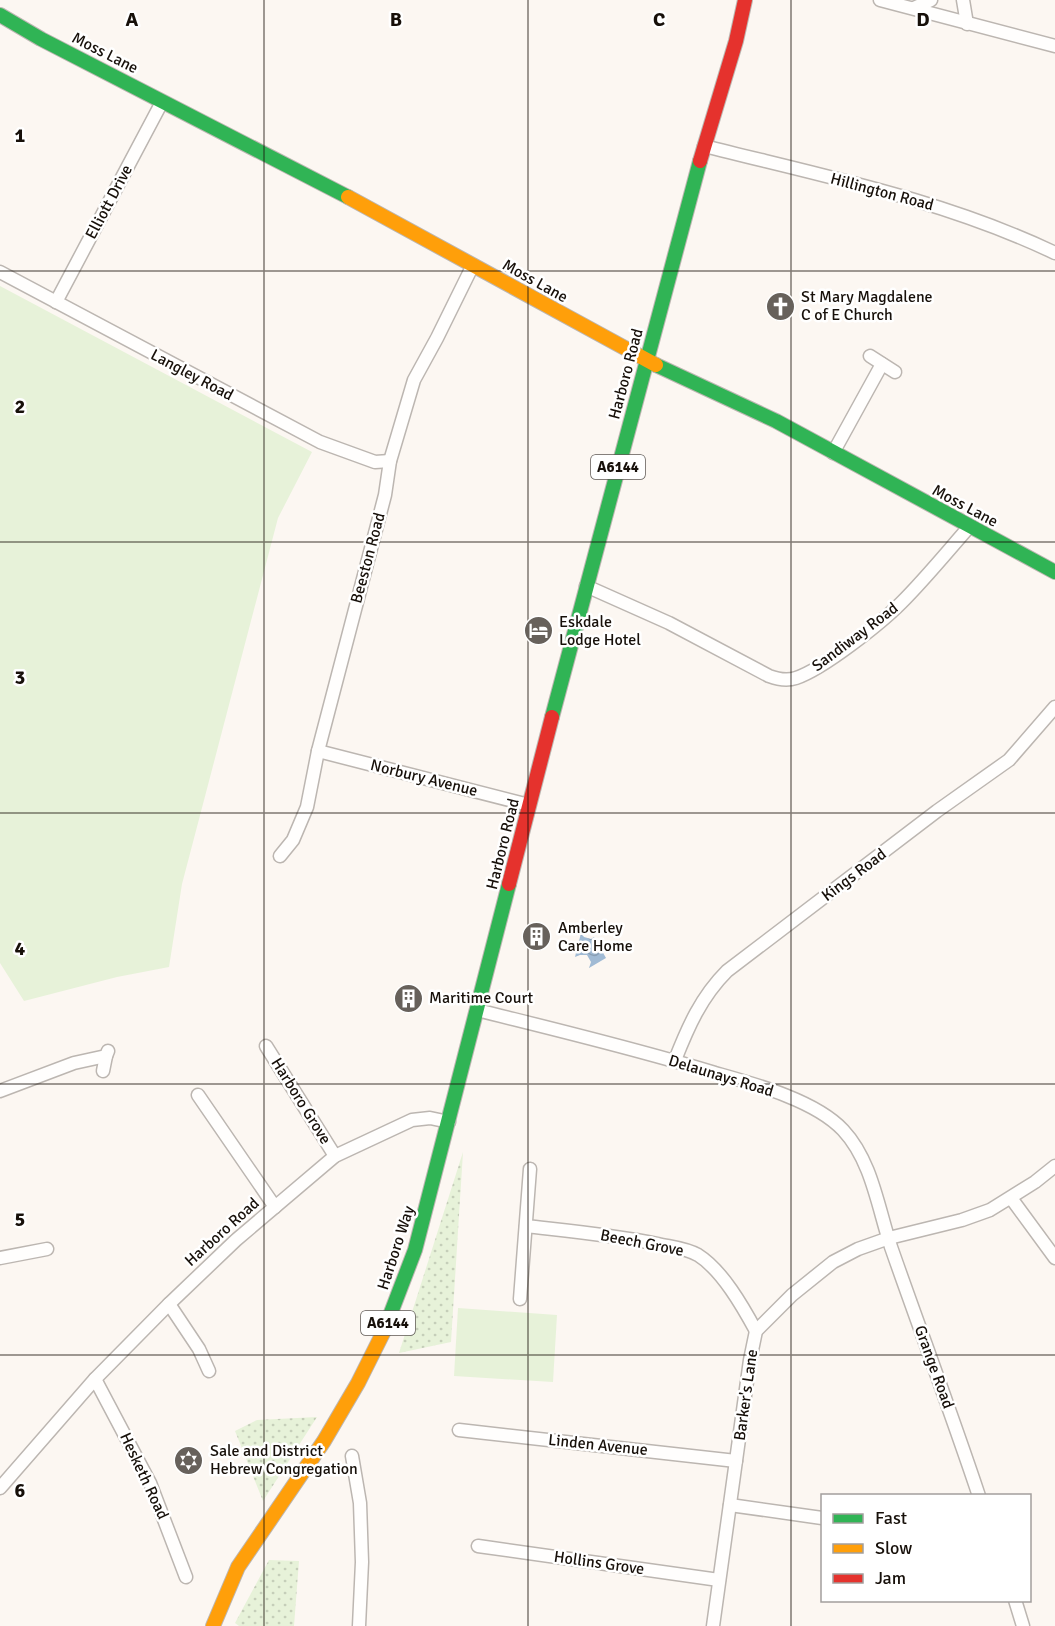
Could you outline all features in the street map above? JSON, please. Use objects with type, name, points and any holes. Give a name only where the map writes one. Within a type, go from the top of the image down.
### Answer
[{"type":"main road","name":"Harboro Road","points":[[449,1122],[586,586],[704,146],[736,41],[745,0]]},
{"type":"main road","name":"Moss Lane","points":[[0,15],[41,39],[473,265],[646,362],[776,421],[1055,572]]},
{"type":"main road","name":"Harboro Way","points":[[213,1626],[238,1567],[343,1412],[389,1321],[415,1250],[449,1122]]},
{"type":"street","points":[[880,0],[1055,46]]},
{"type":"street","points":[[914,8],[931,0]]},
{"type":"street","points":[[963,0],[967,24]]},
{"type":"street","name":"Elliott Drive","points":[[56,302],[162,102]]},
{"type":"street","name":"Hillington Road","points":[[704,146],[912,198],[984,223],[1055,253]]},
{"type":"street","name":"Beeston Road","points":[[280,856],[293,840],[307,807],[318,751],[385,495],[390,461],[414,380],[473,265]]},
{"type":"street","name":"Langley Road","points":[[0,272],[320,442],[375,462],[390,461]]},
{"type":"street","points":[[870,356],[895,372]]},
{"type":"street","points":[[834,453],[882,364]]},
{"type":"street","name":"Sandiway Road","points":[[586,586],[669,623],[769,676],[778,679],[794,678],[812,670],[880,622],[902,603],[969,527]]},
{"type":"street","name":"Kings Road","points":[[675,1060],[695,1013],[711,987],[727,971],[1009,760],[1055,707]]},
{"type":"street","name":"Norbury Avenue","points":[[318,751],[529,805]]},
{"type":"street","name":"Delaunays Road","points":[[477,1010],[675,1060],[765,1088],[807,1106],[837,1125],[858,1151],[870,1178],[889,1238]]},
{"type":"street","name":"Harboro Grove","points":[[267,1046],[335,1156]]},
{"type":"street","points":[[0,1091],[74,1063],[107,1054],[103,1071]]},
{"type":"street","points":[[198,1095],[275,1207]]},
{"type":"street","name":"Harboro Road","points":[[0,1488],[95,1379],[169,1305],[236,1240],[335,1156],[412,1120],[430,1118],[449,1122]]},
{"type":"street","name":"Barker's Lane","points":[[713,1626],[756,1331],[792,1294],[833,1262],[858,1249],[889,1238],[962,1220],[990,1210],[1011,1198],[1055,1166]]},
{"type":"street","points":[[520,1299],[530,1169]]},
{"type":"street","points":[[1011,1198],[1055,1258]]},
{"type":"street","name":"Beech Grove","points":[[526,1226],[612,1236],[695,1253],[713,1268],[746,1313],[756,1331]]},
{"type":"street","name":"Grange Road","points":[[889,1238],[978,1494]]},
{"type":"street","points":[[0,1258],[47,1249]]},
{"type":"street","points":[[169,1305],[199,1349],[209,1371]]},
{"type":"street","name":"Hesketh Road","points":[[95,1379],[150,1483],[186,1576]]},
{"type":"street","name":"Linden Avenue","points":[[459,1430],[736,1461]]},
{"type":"street","points":[[352,1456],[360,1503],[362,1563],[359,1626]]},
{"type":"street","points":[[730,1505],[821,1518]]},
{"type":"street","name":"Hollins Grove","points":[[478,1546],[719,1580]]},
{"type":"street","points":[[1016,1602],[1023,1626]]},
{"type":"green space","points":[[0,286],[312,452],[278,518],[182,884],[169,967],[117,977],[24,1001],[0,963]]},
{"type":"green space","points":[[463,1152],[451,1342],[399,1353]]},
{"type":"green space","points":[[458,1308],[557,1315],[553,1382],[454,1376]]},
{"type":"green space","points":[[317,1417],[263,1501],[235,1431],[257,1420]]},
{"type":"green space","points":[[269,1560],[299,1561],[294,1626],[239,1626],[235,1623]]},
{"type":"water","points":[[581,933],[584,937],[591,939],[594,937],[606,958],[589,968],[591,962],[587,955],[575,957]]},
{"type":"traffic: fast","points":[[0,15],[41,39],[348,197]]},
{"type":"traffic: fast","points":[[552,717],[700,161]]},
{"type":"traffic: fast","points":[[656,365],[776,421],[1055,572]]},
{"type":"traffic: fast","points":[[384,1331],[415,1250],[509,884]]},
{"type":"traffic: slow","points":[[348,197],[656,365]]},
{"type":"traffic: slow","points":[[213,1626],[238,1567],[324,1441],[358,1383],[384,1331]]},
{"type":"traffic: jam","points":[[700,161],[736,41],[745,0]]},
{"type":"traffic: jam","points":[[509,884],[552,717]]},
{"type":"place","name":"St Mary Magdalene C of E Church","points":[[780,306]]},
{"type":"place","name":"Eskdale Lodge Hotel","points":[[538,631]]},
{"type":"place","name":"Amberley Care Home","points":[[537,937]]},
{"type":"place","name":"Maritime Court","points":[[408,998]]},
{"type":"place","name":"Sale and District Hebrew Congregation","points":[[189,1460]]}]
